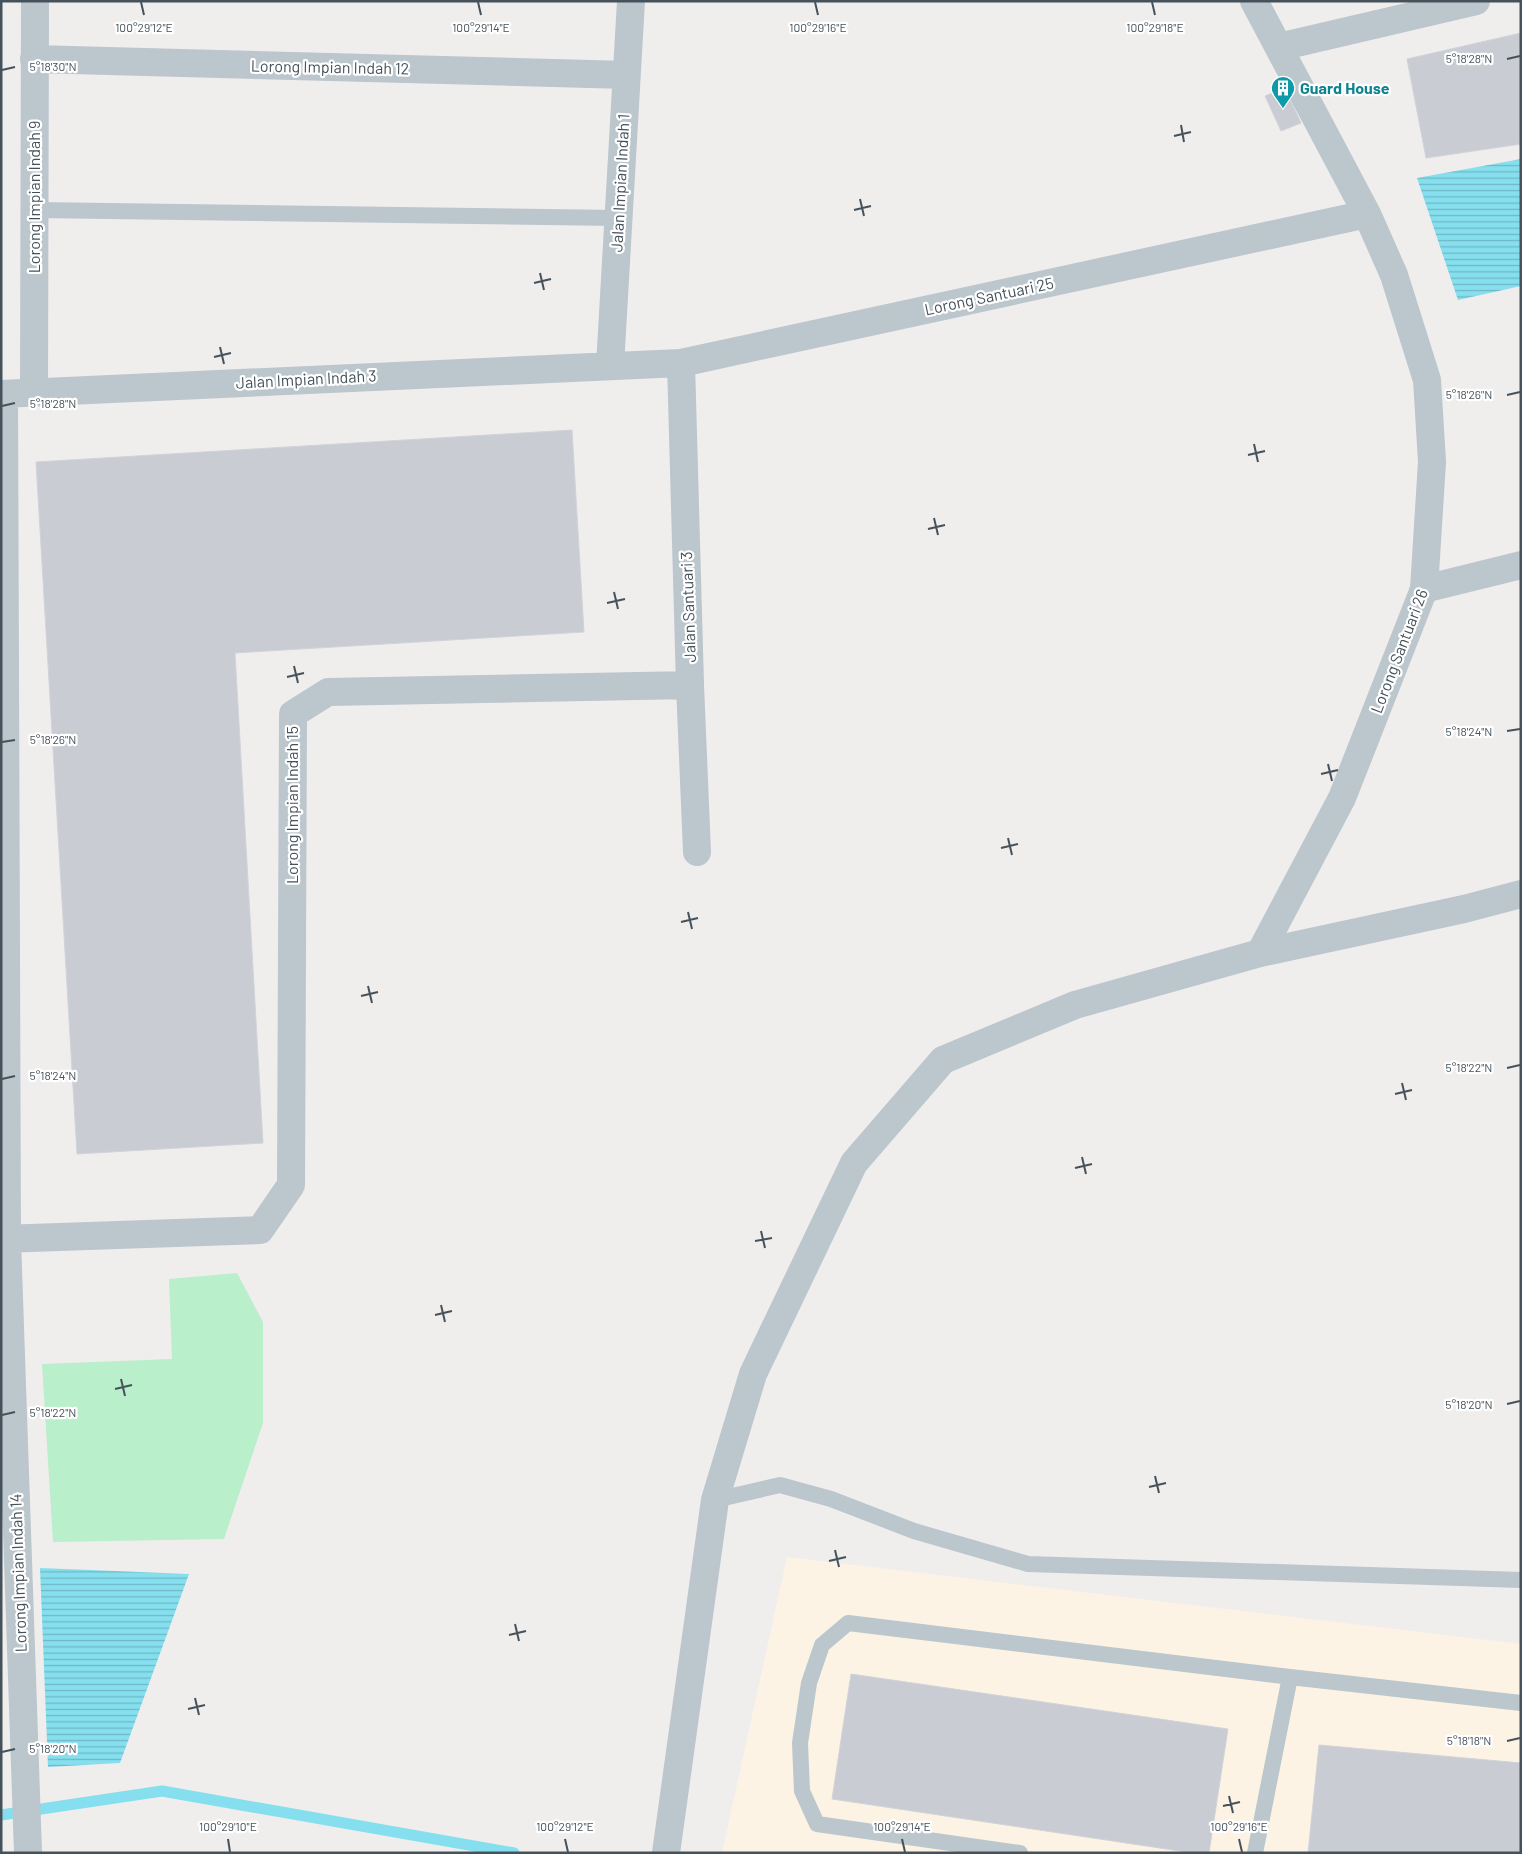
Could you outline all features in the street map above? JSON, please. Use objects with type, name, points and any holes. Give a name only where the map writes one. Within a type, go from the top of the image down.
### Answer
[{"type":"street","name":"Lorong Impian Indah 9","points":[[34,392],[35,1]]},
{"type":"street","name":"Jalan Impian Indah 1","points":[[610,366],[630,1]]},
{"type":"street","name":"Lorong Santuari 26","points":[[1254,1],[1366,214],[1394,275],[1427,380],[1432,462],[1424,589],[1342,798],[1260,953]]},
{"type":"street","points":[[1279,46],[1476,1]]},
{"type":"street","name":"Lorong Impian Indah 12","points":[[34,60],[626,75]]},
{"type":"street","name":"Lorong Santuari 25","points":[[610,366],[681,362],[1366,214]]},
{"type":"street","name":"Jalan Santuari 3","points":[[681,362],[690,685],[697,852]]},
{"type":"street","name":"Jalan Impian Indah 3","points":[[2,394],[610,366]]},
{"type":"street","name":"Lorong Impian Indah 14","points":[[2,394],[4,1239],[28,1851]]},
{"type":"street","points":[[1424,589],[1521,565]]},
{"type":"street","name":"Lorong Impian Indah 15","points":[[4,1239],[260,1230],[291,1185],[293,714],[328,692],[690,685]]},
{"type":"street","points":[[666,1853],[715,1500],[753,1374],[854,1163],[943,1060],[1075,1005],[1260,953],[1464,909],[1521,894]]},
{"type":"lane","points":[[34,210],[619,218]]},
{"type":"lane","points":[[715,1500],[780,1485],[831,1499],[914,1531],[1028,1564],[1521,1580]]},
{"type":"lane","points":[[1020,1853],[817,1824],[802,1791],[800,1743],[809,1683],[822,1644],[848,1623],[1290,1678],[1521,1703]]},
{"type":"lane","points":[[1256,1853],[1290,1678]]},
{"type":"shaded area","points":[[787,1557],[1521,1644],[1521,1853],[722,1853]]},
{"type":"green space","points":[[237,1273],[263,1322],[263,1423],[224,1539],[53,1542],[42,1364],[172,1359],[169,1279]]},
{"type":"water","points":[[1521,159],[1521,286],[1458,300],[1417,178]]},
{"type":"water","points":[[40,1568],[189,1574],[120,1763],[48,1767]]},
{"type":"building","points":[[1521,33],[1521,144],[1426,158],[1407,59]]},
{"type":"building","name":"Guard House","points":[[1285,88],[1301,123],[1281,131],[1265,96]]},
{"type":"building","points":[[572,430],[584,632],[235,653],[263,1143],[77,1154],[36,462]]},
{"type":"building","points":[[851,1674],[1228,1729],[1209,1853],[1193,1853],[832,1799]]},
{"type":"building","points":[[1319,1745],[1521,1763],[1521,1853],[1308,1853]]},
{"type":"waterway","points":[[1,1815],[162,1791],[514,1853]]},
{"type":"place","name":"Guard House","points":[[1283,109]]}]
